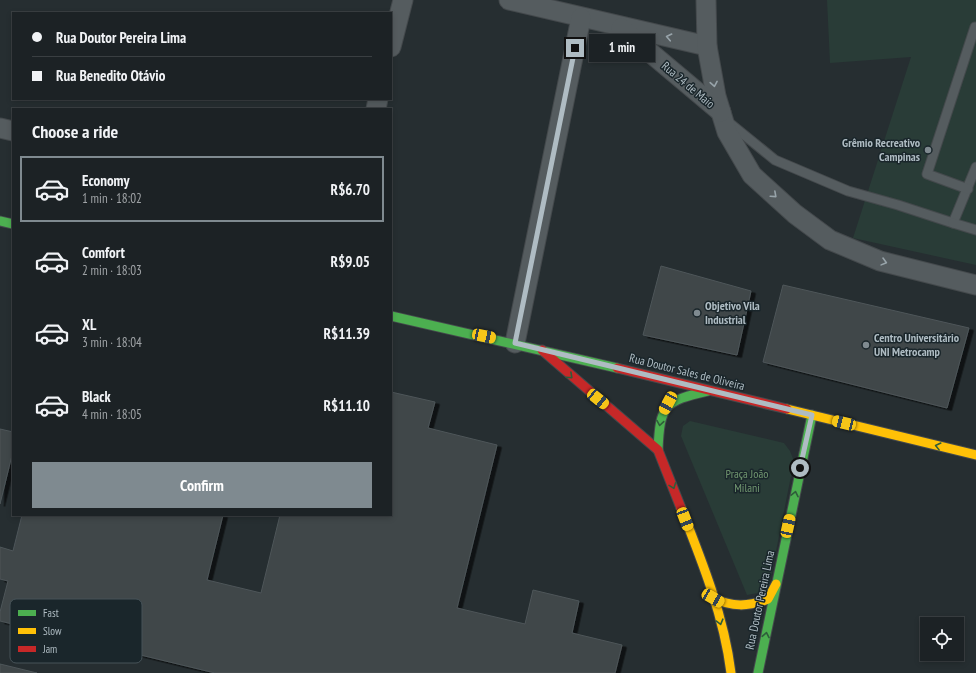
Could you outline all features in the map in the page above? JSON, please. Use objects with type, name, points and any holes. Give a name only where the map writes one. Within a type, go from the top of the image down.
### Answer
[{"type":"main road","points":[[0,221],[12,224]]},
{"type":"main road","name":"Rua Doutor Sales de Oliveira","points":[[392,316],[541,349],[976,455]]},
{"type":"main road","name":"Rua Doutor Pereira Lima","points":[[541,349],[576,381],[658,450],[707,574],[728,650],[731,673]]},
{"type":"main road","points":[[658,450],[659,420],[668,403],[684,396],[711,390]]},
{"type":"main road","name":"Rua Doutor Pereira Lima","points":[[758,673],[812,415]]},
{"type":"main road","points":[[713,598],[724,604],[742,608],[756,605],[768,599],[776,583]]},
{"type":"street","points":[[392,43],[403,0]]},
{"type":"street","name":"Rua 24 de Maio","points":[[509,0],[581,18],[707,46]]},
{"type":"street","points":[[706,0],[707,46],[716,96],[727,132],[752,175],[795,214],[830,240],[880,261],[976,285]]},
{"type":"street","points":[[515,343],[581,18]]},
{"type":"street","name":"Rua 24 de Maio","points":[[618,26],[722,115]]},
{"type":"street","points":[[0,128],[12,131]]},
{"type":"lane","points":[[968,189],[928,174],[976,27]]},
{"type":"lane","points":[[722,115],[775,160],[848,192],[898,205],[976,230]]},
{"type":"lane","points":[[953,223],[976,167]]},
{"type":"green space","name":"Grêmio Recreativo Campinas","points":[[827,0],[976,0],[976,265],[853,238],[911,57],[830,63]]},
{"type":"green space","name":"Praça João Milani","points":[[690,421],[784,443],[790,451],[794,461],[768,591],[747,595],[681,436],[683,426]]},
{"type":"building","name":"Objetivo Vila Industrial","points":[[661,266],[751,291],[737,355],[643,335]]},
{"type":"building","name":"Centro Universitário UNI Metrocamp","points":[[783,285],[969,328],[947,408],[763,362]]},
{"type":"building","points":[[392,392],[435,402],[428,428],[497,445],[457,608],[525,624],[533,590],[579,601],[572,633],[622,645],[615,673],[215,673],[142,655],[142,599],[10,599],[10,623],[0,621],[0,612],[8,581],[0,579],[0,547],[13,551],[22,516],[223,516],[207,580],[261,593],[280,516],[392,516]]},
{"type":"building","points":[[0,429],[12,432],[12,455],[0,504]]},
{"type":"building","points":[[0,664],[37,673],[0,673]]},
{"type":"traffic: fast","points":[[0,221],[12,224]]},
{"type":"traffic: fast","points":[[392,316],[617,368]]},
{"type":"traffic: fast","points":[[658,450],[660,423],[667,407],[673,402],[682,398],[708,391]]},
{"type":"traffic: fast","points":[[758,673],[812,415]]},
{"type":"traffic: slow","points":[[787,409],[976,455]]},
{"type":"traffic: slow","points":[[681,508],[718,610],[728,652],[731,673]]},
{"type":"traffic: slow","points":[[713,598],[727,603],[740,605],[761,602],[768,599],[776,584]]},
{"type":"traffic: jam","points":[[542,350],[658,450],[681,508]]},
{"type":"traffic: jam","points":[[617,368],[787,409]]},
{"type":"place","name":"Grêmio Recreativo Campinas","points":[[928,150]]},
{"type":"place","name":"Objetivo Vila Industrial","points":[[697,313]]},
{"type":"place","name":"Centro Universitário UNI Metrocamp","points":[[866,345]]},
{"type":"route","points":[[575,48],[515,343],[812,415],[800,468]]}]
